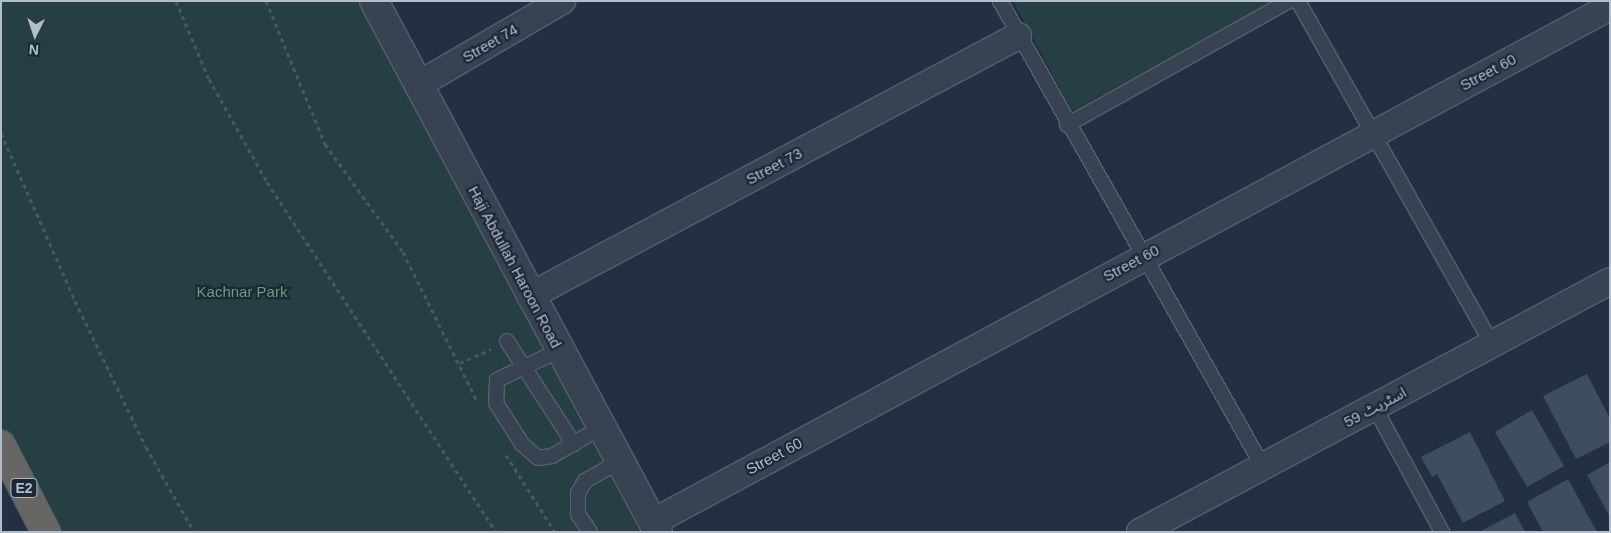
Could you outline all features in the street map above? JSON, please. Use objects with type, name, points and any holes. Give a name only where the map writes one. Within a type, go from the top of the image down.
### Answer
[{"type":"highway","name":"E2","points":[[1,445],[46,532]]},
{"type":"street","name":"Haji Abdullah Haroon Road","points":[[374,1],[655,527]]},
{"type":"street","name":"Street 74","points":[[418,84],[562,1]]},
{"type":"street","name":"Street 60","points":[[655,527],[1144,256],[1610,7]]},
{"type":"street","name":"Street 73","points":[[530,296],[1018,36]]},
{"type":"street","name":"اسٹریٹ 59","points":[[1140,532],[1610,281]]},
{"type":"lane","points":[[1000,1],[1068,125],[1262,466]]},
{"type":"lane","points":[[1068,125],[1289,1]]},
{"type":"lane","points":[[1298,1],[1371,135],[1492,344]]},
{"type":"lane","points":[[507,341],[574,444]]},
{"type":"lane","points":[[560,350],[523,366],[498,380],[496,403],[532,454],[545,458],[574,444],[602,427]]},
{"type":"lane","points":[[1375,408],[1442,532]]},
{"type":"lane","points":[[590,532],[578,514],[578,493],[585,481],[620,461]]},
{"type":"path","points":[[176,1],[208,79],[267,182],[496,532]]},
{"type":"path","points":[[266,1],[325,144],[403,252],[460,363],[507,341]]},
{"type":"path","points":[[1,133],[84,318],[146,447],[194,532]]},
{"type":"green space","name":"Kachnar Park","points":[[1,1],[359,1],[640,532],[58,532],[1,428]]},
{"type":"green space","points":[[1013,1],[1277,1],[1072,111]]},
{"type":"building","points":[[1587,374],[1610,419],[1610,442],[1576,459],[1543,396]]},
{"type":"building","points":[[1532,410],[1564,466],[1527,487],[1495,432]]},
{"type":"building","points":[[1470,432],[1505,501],[1463,523],[1437,474],[1432,477],[1421,457]]},
{"type":"building","points":[[1610,462],[1610,517],[1587,475]]},
{"type":"building","points":[[1568,479],[1597,532],[1543,532],[1527,502]]},
{"type":"building","points":[[1515,513],[1525,532],[1479,532]]}]
